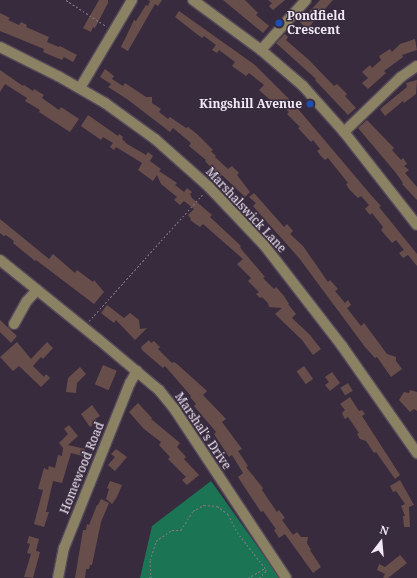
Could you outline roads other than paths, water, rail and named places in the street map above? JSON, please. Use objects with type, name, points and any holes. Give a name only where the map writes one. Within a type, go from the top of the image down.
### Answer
[{"type":"street","points":[[80,88],[132,0]]},
{"type":"street","points":[[193,0],[261,50],[302,86],[344,132],[417,225]]},
{"type":"street","points":[[261,50],[306,0]]},
{"type":"street","name":"Marshalswick Lane","points":[[0,47],[106,103],[155,139],[208,188],[273,258],[342,346],[417,453]]},
{"type":"street","points":[[344,132],[401,77],[417,66]]},
{"type":"street","name":"Marshal's Drive","points":[[0,260],[159,390],[174,410],[286,578]]},
{"type":"street","points":[[14,324],[27,301],[37,290]]},
{"type":"street","name":"Homewood Road","points":[[58,578],[64,548],[130,383],[137,371]]},
{"type":"place","name":"Pondfield Crescent","points":[[279,23]]},
{"type":"place","name":"Kingshill Avenue","points":[[310,104]]}]
